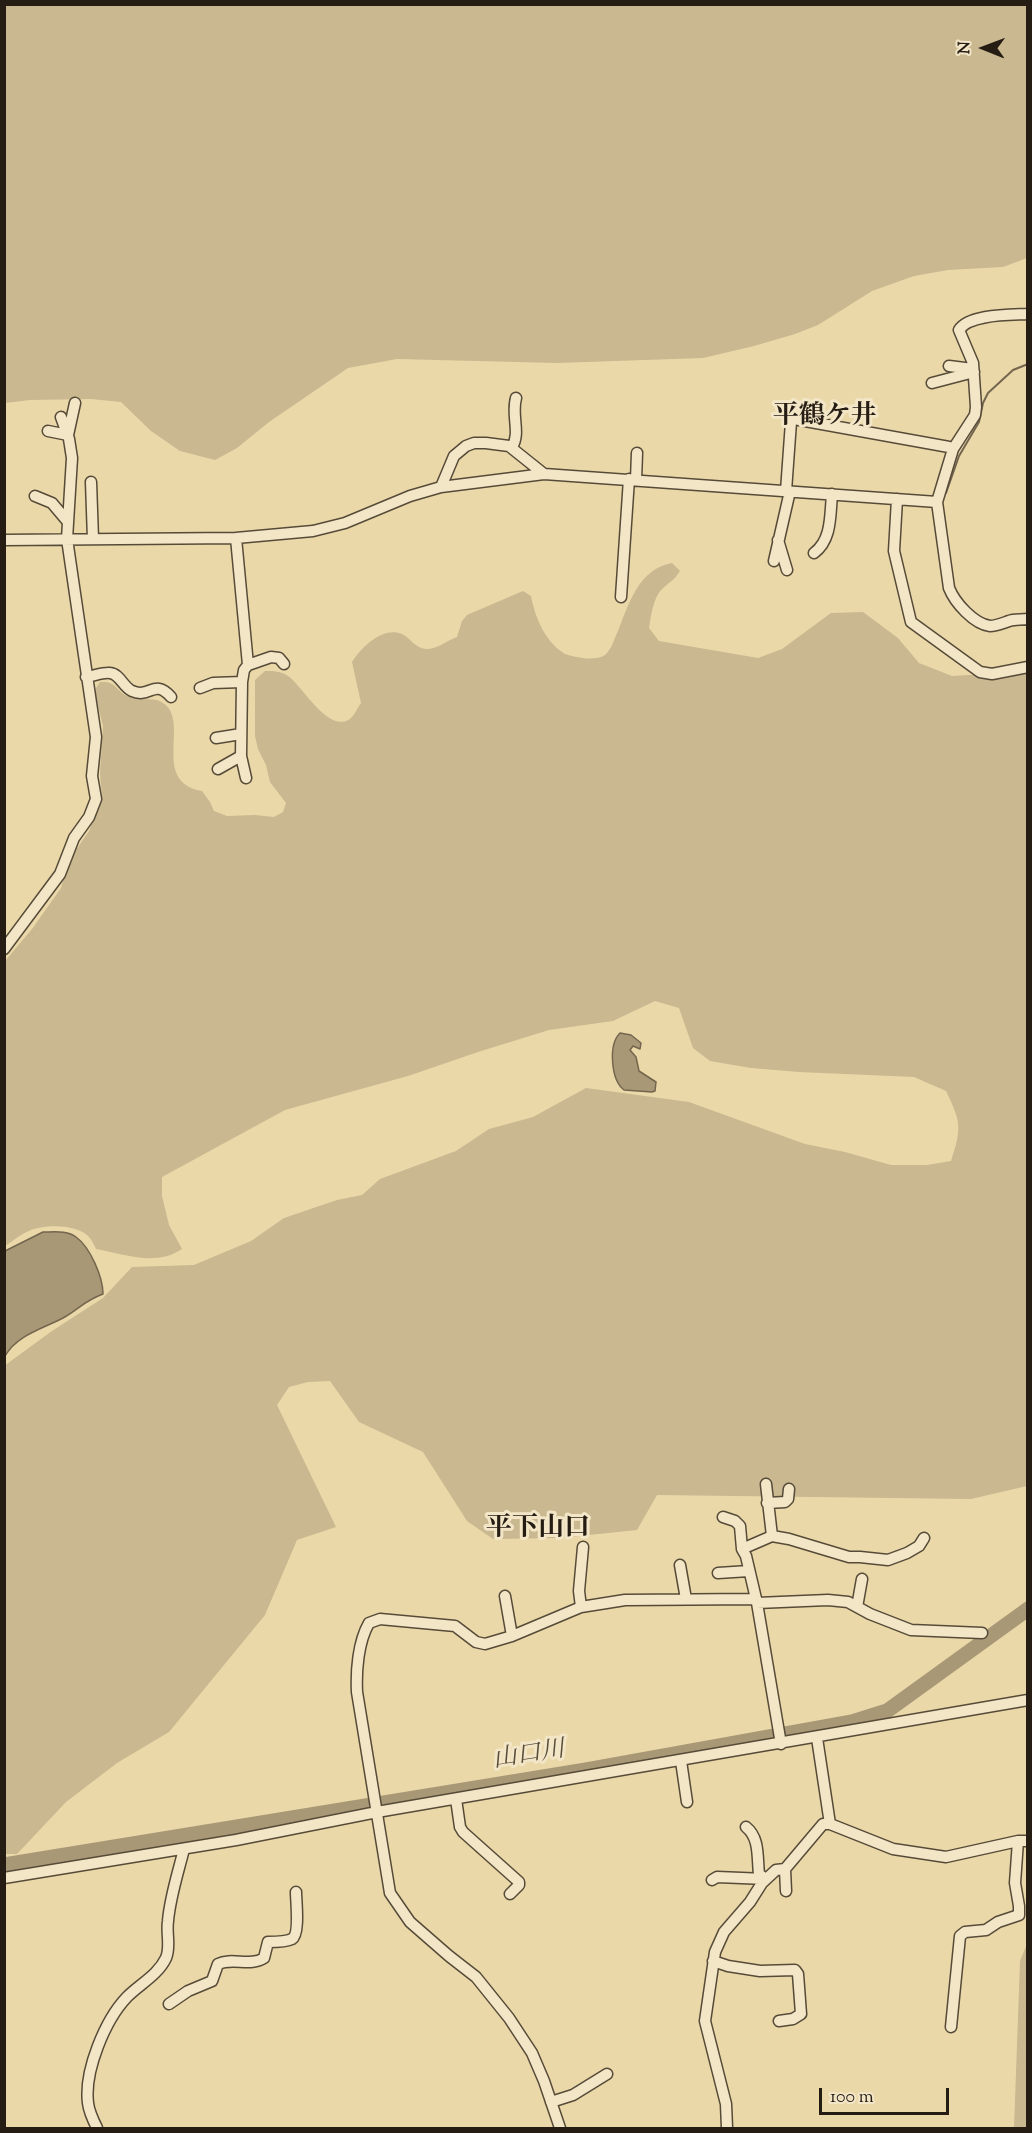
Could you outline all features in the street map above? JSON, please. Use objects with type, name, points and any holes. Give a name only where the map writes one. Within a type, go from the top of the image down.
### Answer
[{"type":"street","points":[[1028,314],[988,317],[965,323],[959,330],[974,370],[975,415],[953,449],[937,502],[949,588],[955,599],[974,619],[988,625],[994,626],[1010,620],[1028,619]]},
{"type":"street","points":[[949,366],[974,370]]},
{"type":"street","points":[[933,383],[974,370]]},
{"type":"street","points":[[512,447],[516,438],[514,411],[516,398]]},
{"type":"street","points":[[68,435],[75,403]]},
{"type":"street","points":[[774,561],[788,491],[791,422],[784,407]]},
{"type":"street","points":[[4,950],[60,874],[74,838],[93,810],[96,799],[92,776],[96,737],[66,539],[72,458],[68,435],[61,417]]},
{"type":"street","points":[[791,422],[794,419],[953,449]]},
{"type":"street","points":[[48,431],[68,435]]},
{"type":"street","points":[[441,487],[454,456],[466,446],[486,442],[512,447],[544,474]]},
{"type":"street","points":[[621,597],[632,479],[637,453]]},
{"type":"street","points":[[4,540],[236,538],[313,531],[345,523],[410,496],[441,487],[544,474],[937,502]]},
{"type":"street","points":[[91,482],[93,539]]},
{"type":"street","points":[[814,553],[823,546],[828,530],[832,494]]},
{"type":"street","points":[[34,496],[52,503],[68,522]]},
{"type":"street","points":[[897,499],[894,551],[911,622],[980,672],[992,674],[1028,667]]},
{"type":"street","points":[[236,538],[248,665]]},
{"type":"street","points":[[778,539],[787,570]]},
{"type":"street","points":[[246,778],[241,756],[244,670],[248,665],[271,657],[279,658],[284,664]]},
{"type":"street","points":[[86,677],[109,673],[116,675],[126,687],[134,692],[144,693],[160,688],[171,697]]},
{"type":"street","points":[[200,688],[213,683],[242,682]]},
{"type":"street","points":[[216,738],[241,734]]},
{"type":"street","points":[[218,769],[241,756]]},
{"type":"street","points":[[766,1484],[772,1536]]},
{"type":"street","points":[[767,1503],[785,1502],[788,1499],[789,1489]]},
{"type":"street","points":[[723,1517],[735,1521],[740,1526],[742,1549],[756,1601],[780,1738]]},
{"type":"street","points":[[742,1549],[772,1536],[849,1557],[888,1560],[919,1546],[924,1538]]},
{"type":"street","points":[[581,1607],[579,1591],[583,1547]]},
{"type":"street","points":[[680,1565],[686,1599]]},
{"type":"street","points":[[718,1573],[749,1571]]},
{"type":"street","points":[[857,1607],[862,1579]]},
{"type":"street","points":[[505,1596],[512,1636]]},
{"type":"street","points":[[560,2128],[532,2053],[509,2018],[476,1977],[410,1922],[390,1893],[356,1677],[364,1631],[369,1623],[381,1619],[455,1626],[476,1641],[485,1644],[512,1636],[581,1607],[626,1600],[828,1600],[848,1602],[911,1630],[982,1633]]},
{"type":"street","points":[[4,1878],[184,1849],[376,1807],[456,1799],[681,1761],[780,1738],[817,1738],[1028,1700]]},
{"type":"street","points":[[817,1738],[830,1824]]},
{"type":"street","points":[[681,1761],[687,1802]]},
{"type":"street","points":[[456,1799],[460,1827],[463,1832],[519,1882],[510,1894]]},
{"type":"street","points":[[786,1891],[785,1869],[822,1824],[830,1824],[893,1849],[946,1857],[1023,1841],[1015,1883],[1019,1915],[998,1922],[986,1930],[965,1932],[960,1936],[951,2027]]},
{"type":"street","points":[[746,1827],[756,1838],[759,1874],[765,1879]]},
{"type":"street","points":[[98,2128],[88,2105],[87,2091],[94,2058],[119,2007],[153,1975],[165,1960],[168,1952],[168,1920],[184,1849]]},
{"type":"street","points":[[727,2128],[726,2104],[705,2022],[713,1960],[724,1932],[750,1902],[765,1879],[776,1870],[785,1869]]},
{"type":"street","points":[[712,1880],[717,1877],[765,1879]]},
{"type":"street","points":[[169,2004],[188,1991],[212,1981],[218,1964],[224,1961],[258,1962],[264,1958],[268,1942],[290,1940],[294,1937],[297,1931],[296,1892]]},
{"type":"street","points":[[713,1960],[728,1966],[760,1971],[795,1970],[798,1974],[801,2014],[787,2021],[779,2021]]},
{"type":"street","points":[[551,2102],[573,2095],[607,2074]]},
{"type":"shaded area","points":[[4,5],[1027,5],[1027,258],[1003,267],[948,270],[914,276],[872,291],[818,325],[795,334],[703,358],[557,363],[397,359],[348,368],[269,422],[237,448],[215,460],[180,451],[151,431],[121,402],[91,399],[30,400],[5,403]]},
{"type":"shaded area","points":[[672,563],[680,571],[662,589],[654,602],[649,628],[659,641],[758,658],[782,649],[831,613],[863,612],[898,638],[919,663],[952,676],[987,674],[1027,664],[1027,1486],[971,1499],[657,1495],[637,1530],[560,1538],[493,1539],[467,1521],[423,1452],[359,1422],[330,1381],[308,1382],[289,1387],[277,1405],[336,1527],[297,1540],[265,1615],[169,1732],[117,1763],[66,1802],[17,1854],[5,1854],[4,1366],[103,1298],[132,1267],[194,1265],[251,1241],[284,1218],[337,1200],[362,1195],[380,1179],[456,1151],[489,1129],[533,1117],[586,1088],[689,1102],[805,1144],[891,1165],[927,1165],[951,1161],[957,1140],[958,1125],[955,1110],[946,1091],[914,1077],[799,1072],[751,1068],[710,1061],[693,1048],[679,1008],[655,1001],[613,1021],[549,1030],[408,1076],[285,1110],[162,1177],[162,1196],[169,1225],[182,1249],[172,1254],[140,1258],[96,1249],[84,1233],[60,1226],[35,1229],[5,1246],[5,961],[32,929],[61,888],[66,871],[89,831],[102,798],[100,773],[103,726],[94,691],[100,682],[113,684],[131,698],[159,701],[171,712],[174,723],[174,764],[178,776],[187,785],[202,791],[214,811],[227,816],[274,817],[283,812],[286,803],[270,782],[255,736],[255,680],[265,671],[288,676],[324,714],[333,720],[342,722],[351,718],[361,703],[352,662],[373,640],[394,632],[402,634],[422,648],[434,648],[457,637],[462,621],[467,615],[523,591],[531,596],[542,628],[558,649],[565,654],[588,659],[600,657],[605,655],[611,647],[631,599],[643,580],[661,566]]},
{"type":"shaded area","points":[[620,1033],[631,1035],[641,1043],[640,1049],[633,1046],[630,1050],[636,1057],[639,1071],[656,1082],[655,1091],[624,1090],[616,1079],[613,1054],[616,1038]]},
{"type":"shaded area","points":[[43,1232],[69,1233],[81,1242],[95,1263],[101,1279],[103,1294],[23,1338],[5,1356],[5,1251]]},
{"type":"shaded area","points":[[1027,1944],[1027,2128],[1014,2128],[1020,1961]]},
{"type":"waterway","points":[[946,493],[959,456],[979,422],[983,403],[988,393],[1013,370],[1028,364]]},
{"type":"waterway","name":"山口川","points":[[4,1865],[586,1770],[852,1722],[887,1711],[1028,1609]]},
{"type":"district","name":"平鶴ケ井","points":[[825,419]]},
{"type":"district","name":"平下山口","points":[[538,1531]]}]
